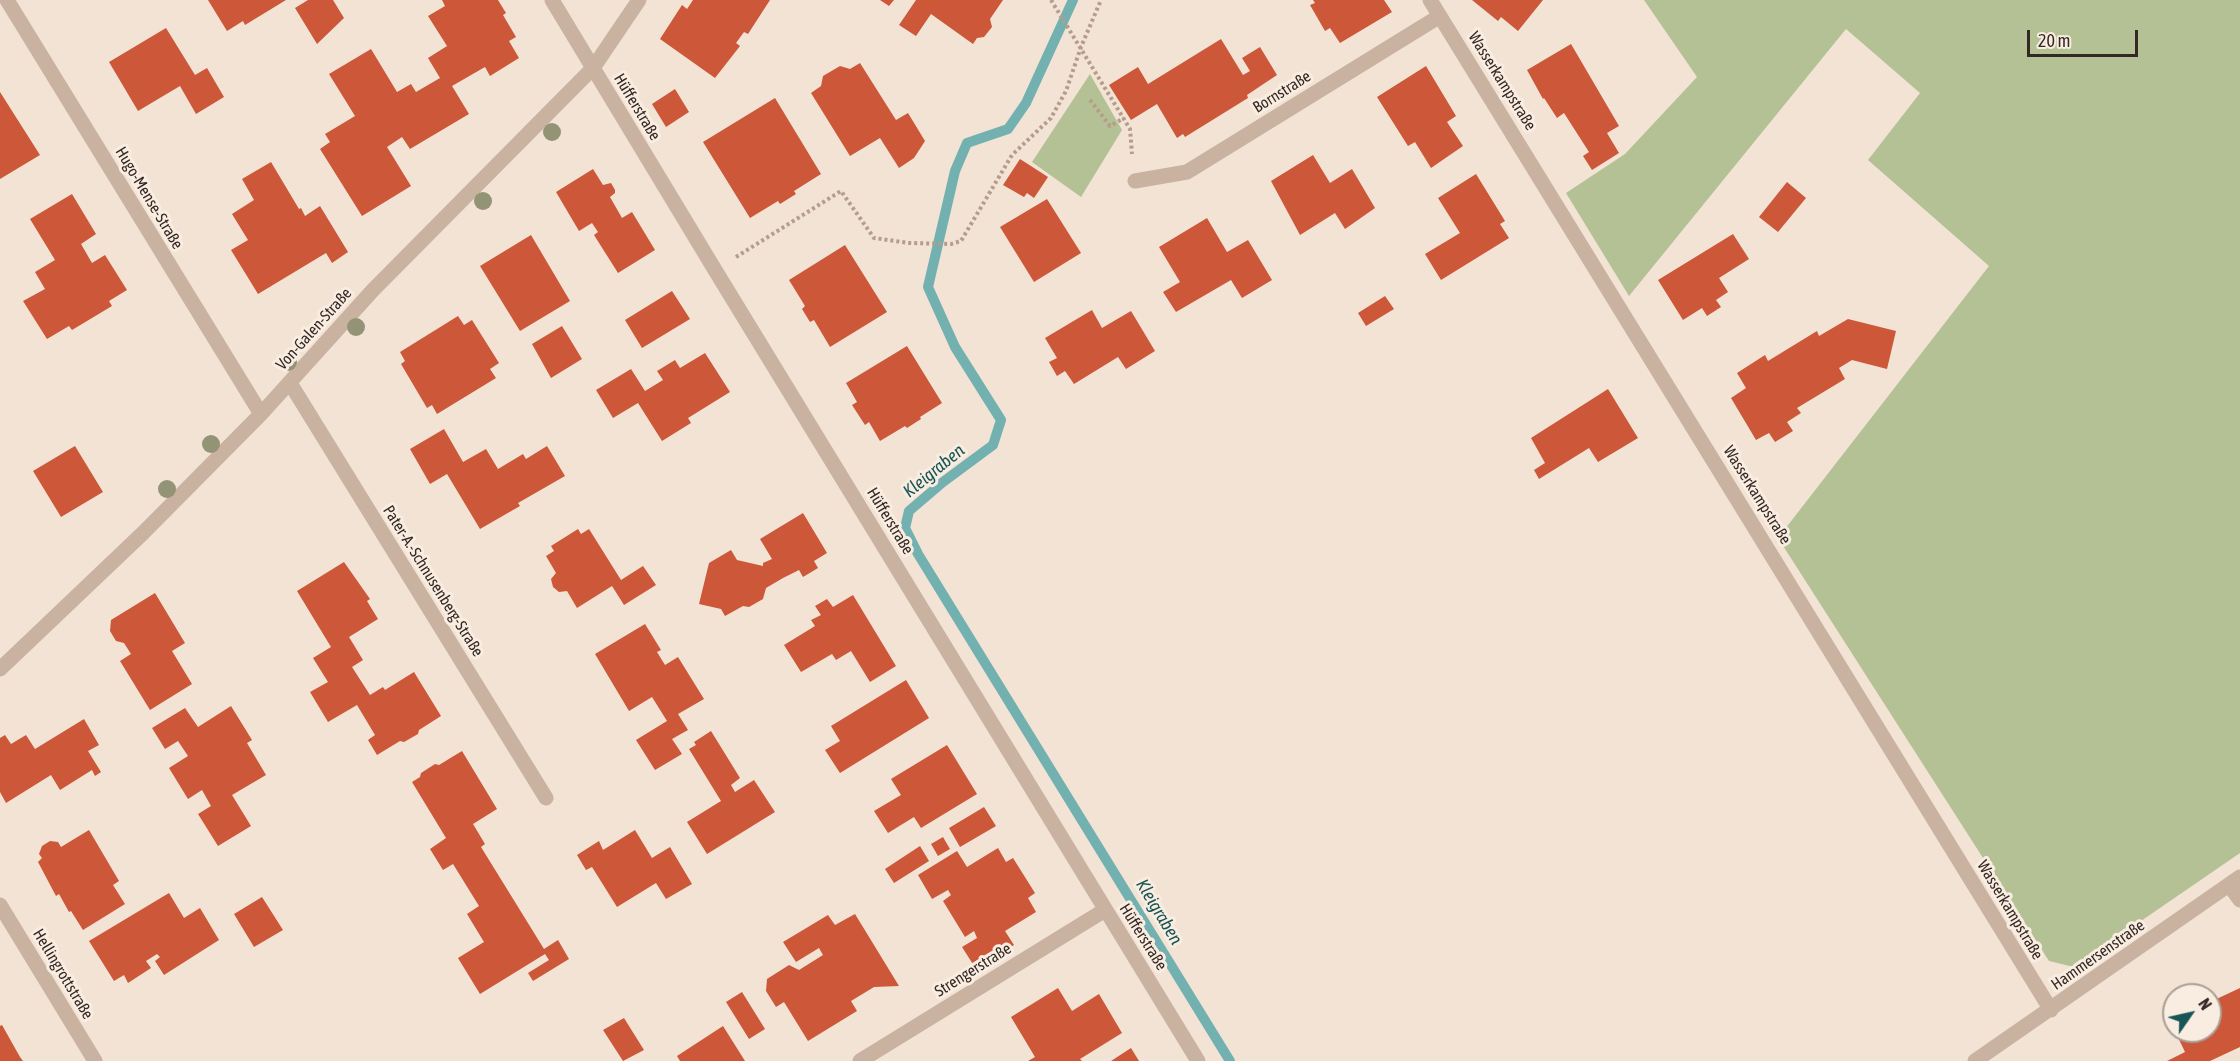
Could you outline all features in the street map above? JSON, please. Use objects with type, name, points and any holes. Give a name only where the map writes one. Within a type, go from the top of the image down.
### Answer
[{"type":"street","name":"Hugo-Mense-Straße","points":[[7,0],[261,414]]},
{"type":"street","name":"Hüfferstraße","points":[[552,0],[1198,1061]]},
{"type":"street","name":"Von-Galen-Straße","points":[[0,669],[142,533],[261,414],[373,290],[593,68],[639,0]]},
{"type":"street","name":"Wasserkampstraße","points":[[1430,0],[2050,1010]]},
{"type":"street","name":"Bornstraße","points":[[1135,181],[1187,172],[1440,16]]},
{"type":"street","name":"Pater-A.-Schnusenberg-Straße","points":[[290,383],[546,798]]},
{"type":"street","name":"Hammersenstraße","points":[[1975,1061],[2234,881]]},
{"type":"street","points":[[2234,881],[2240,900]]},
{"type":"street","name":"Hellingrottstraße","points":[[0,905],[95,1061]]},
{"type":"street","name":"Strengerstraße","points":[[860,1061],[1105,910]]},
{"type":"path","points":[[1051,0],[1130,129],[1135,181]]},
{"type":"path","points":[[715,270],[841,191],[874,238],[909,243],[951,244],[961,241],[1012,155],[1051,118],[1066,91],[1101,0]]},
{"type":"path","points":[[1090,100],[1110,126],[1124,118]]},
{"type":"green space","points":[[1644,0],[2240,0],[2240,853],[2074,967],[2049,961],[1778,538],[1989,266],[1868,160],[1920,93],[1846,29],[1629,296],[1566,193],[1625,154],[1697,77]]},
{"type":"green space","points":[[1090,74],[1122,130],[1081,197],[1032,162]]},
{"type":"building","points":[[208,0],[286,0],[245,25],[243,21],[227,31]]},
{"type":"building","points":[[308,0],[333,0],[344,18],[317,44],[295,8]]},
{"type":"building","points":[[442,0],[498,0],[506,13],[503,15],[516,37],[509,41],[519,58],[490,76],[485,67],[452,86],[469,114],[410,149],[402,137],[387,147],[411,186],[362,216],[320,149],[330,142],[325,134],[355,116],[329,74],[371,49],[397,92],[411,84],[416,92],[440,78],[428,58],[447,46],[428,16],[445,6]]},
{"type":"building","points":[[693,0],[770,0],[748,34],[744,32],[736,43],[740,46],[715,78],[660,39],[682,5],[687,9]]},
{"type":"building","points":[[880,0],[894,0],[889,6]]},
{"type":"building","points":[[916,0],[1003,0],[990,19],[992,27],[984,37],[977,38],[973,44],[931,14],[916,36],[899,25]]},
{"type":"building","points":[[1313,0],[1384,0],[1392,12],[1340,43],[1330,28],[1325,31],[1310,5],[1315,3]]},
{"type":"building","points":[[1472,0],[1543,0],[1518,31],[1501,17],[1498,21]]},
{"type":"building","points":[[166,28],[195,75],[207,68],[224,97],[196,114],[180,86],[138,111],[109,62]]},
{"type":"building","points":[[1221,39],[1243,75],[1250,71],[1242,58],[1260,47],[1277,75],[1247,95],[1248,98],[1185,137],[1183,134],[1177,138],[1157,104],[1131,120],[1109,85],[1138,67],[1148,84]]},
{"type":"building","points":[[1571,44],[1619,126],[1607,133],[1619,153],[1592,170],[1583,156],[1589,152],[1564,113],[1557,118],[1543,99],[1527,70]]},
{"type":"building","points":[[860,63],[896,120],[908,113],[925,141],[914,158],[899,168],[880,138],[850,156],[811,93],[821,86],[823,76],[840,66],[850,69]]},
{"type":"building","points":[[1426,66],[1456,116],[1447,122],[1463,146],[1431,168],[1415,142],[1408,146],[1377,97]]},
{"type":"building","points":[[675,89],[689,112],[666,127],[652,104]]},
{"type":"building","points":[[0,92],[40,155],[0,179]]},
{"type":"building","points":[[775,98],[821,174],[794,191],[796,194],[780,204],[778,201],[750,218],[703,142]]},
{"type":"building","points":[[1313,155],[1330,183],[1352,169],[1375,208],[1345,229],[1335,213],[1300,235],[1271,181]]},
{"type":"building","points":[[1020,159],[1048,177],[1034,198],[1027,193],[1024,197],[1003,185]]},
{"type":"building","points":[[271,162],[299,209],[301,208],[305,216],[320,206],[348,252],[332,263],[326,253],[258,294],[231,250],[248,240],[232,214],[254,200],[242,179]]},
{"type":"building","points":[[593,169],[603,185],[611,183],[615,193],[610,197],[622,218],[632,212],[655,250],[618,273],[594,235],[598,232],[592,223],[579,231],[556,192]]},
{"type":"building","points":[[1476,174],[1505,221],[1500,224],[1509,238],[1441,280],[1425,254],[1460,233],[1438,198]]},
{"type":"building","points":[[1787,182],[1806,198],[1778,232],[1759,217]]},
{"type":"building","points":[[72,194],[96,234],[81,244],[92,263],[105,255],[127,290],[109,301],[112,306],[72,330],[69,326],[47,339],[23,301],[45,289],[35,272],[55,260],[30,219]]},
{"type":"building","points":[[1047,199],[1081,253],[1034,282],[1000,227]]},
{"type":"building","points":[[1207,218],[1227,252],[1248,240],[1272,280],[1242,298],[1231,280],[1176,312],[1163,292],[1180,282],[1159,247]]},
{"type":"building","points":[[1733,234],[1749,259],[1719,278],[1728,292],[1716,300],[1721,307],[1707,316],[1702,308],[1683,320],[1658,280]]},
{"type":"building","points":[[531,235],[570,301],[520,331],[480,266]]},
{"type":"building","points":[[845,245],[887,312],[830,347],[814,320],[810,322],[802,309],[805,306],[789,280]]},
{"type":"building","points":[[672,291],[690,319],[642,348],[625,320]]},
{"type":"building","points":[[1385,296],[1394,309],[1366,326],[1358,313]]},
{"type":"building","points":[[1092,310],[1102,328],[1131,311],[1155,351],[1126,369],[1118,357],[1074,384],[1065,371],[1057,376],[1049,362],[1057,358],[1045,338]]},
{"type":"building","points":[[458,316],[464,325],[472,320],[499,363],[490,369],[496,378],[437,414],[432,405],[427,408],[401,364],[405,361],[400,352]]},
{"type":"building","points":[[1848,319],[1896,331],[1887,369],[1852,360],[1839,368],[1845,379],[1797,408],[1801,413],[1787,422],[1793,431],[1775,442],[1769,433],[1756,440],[1731,398],[1746,388],[1737,373],[1765,355],[1768,361],[1817,331],[1819,336]]},
{"type":"building","points":[[562,326],[582,359],[551,378],[532,344]]},
{"type":"building","points":[[907,346],[942,403],[907,428],[905,426],[880,441],[869,422],[865,425],[852,405],[857,402],[846,383]]},
{"type":"building","points":[[705,353],[730,392],[688,418],[691,423],[662,441],[638,403],[613,418],[596,390],[631,369],[645,391],[663,380],[657,371],[675,360],[680,368]]},
{"type":"building","points":[[1608,389],[1638,438],[1598,462],[1589,448],[1539,479],[1534,470],[1545,463],[1531,438]]},
{"type":"building","points":[[444,429],[463,462],[486,449],[498,469],[523,454],[526,459],[547,446],[565,476],[518,503],[520,506],[480,529],[447,474],[430,484],[410,449]]},
{"type":"building","points":[[75,446],[103,492],[61,517],[33,471]]},
{"type":"building","points":[[803,513],[827,553],[814,561],[818,568],[803,577],[799,570],[783,578],[766,588],[763,599],[725,616],[721,609],[699,604],[709,563],[731,550],[737,560],[763,566],[763,563],[772,559],[760,539]]},
{"type":"building","points":[[578,529],[581,534],[589,529],[621,580],[643,566],[656,585],[624,605],[612,586],[577,608],[567,591],[559,592],[553,587],[551,579],[556,573],[546,556],[554,551],[551,546]]},
{"type":"building","points":[[344,562],[370,599],[367,601],[378,619],[349,637],[363,660],[352,667],[370,695],[383,687],[385,690],[414,672],[441,716],[419,730],[418,734],[404,742],[400,741],[377,755],[368,740],[375,735],[357,705],[328,722],[310,692],[328,682],[313,658],[331,647],[297,591]]},
{"type":"building","points":[[155,593],[185,643],[172,651],[192,684],[150,710],[120,661],[131,654],[124,643],[116,641],[110,631],[111,620]]},
{"type":"building","points":[[853,595],[896,666],[870,682],[851,651],[836,660],[832,654],[801,672],[784,645],[815,626],[811,620],[821,615],[815,606],[827,599],[833,607]]},
{"type":"building","points":[[645,624],[661,650],[657,652],[665,665],[678,657],[704,699],[678,714],[688,730],[672,739],[682,754],[655,770],[636,740],[667,721],[652,697],[629,711],[595,654]]},
{"type":"building","points":[[906,680],[929,718],[840,773],[825,750],[840,741],[831,726]]},
{"type":"building","points":[[231,706],[252,740],[247,743],[266,775],[232,795],[251,826],[218,846],[198,814],[211,806],[202,790],[188,799],[169,768],[188,756],[178,741],[165,749],[152,728],[185,708],[198,727]]},
{"type":"building","points":[[84,719],[99,745],[88,751],[101,772],[95,776],[92,770],[60,790],[51,775],[6,803],[0,792],[0,738],[5,735],[11,744],[26,735],[35,749]]},
{"type":"building","points":[[711,731],[740,778],[731,785],[735,792],[754,780],[775,812],[707,854],[687,822],[721,801],[689,749],[696,745],[694,742]]},
{"type":"building","points":[[947,745],[977,794],[921,828],[914,817],[888,833],[874,811],[901,795],[891,779]]},
{"type":"building","points":[[462,751],[497,809],[473,824],[485,844],[481,847],[544,949],[558,940],[569,959],[533,981],[528,973],[549,960],[545,954],[480,994],[458,958],[484,942],[467,914],[479,906],[453,864],[443,870],[430,849],[446,838],[412,782],[435,764],[439,765]]},
{"type":"building","points":[[984,807],[996,826],[960,847],[949,828]]},
{"type":"building","points":[[89,830],[119,881],[113,885],[125,904],[83,930],[59,894],[56,896],[38,862],[42,858],[39,854],[42,846],[50,841],[58,842],[61,847]]},
{"type":"building","points":[[635,830],[652,858],[670,847],[692,884],[666,899],[656,883],[617,907],[592,867],[586,870],[577,855],[599,841],[603,850]]},
{"type":"building","points":[[943,837],[950,849],[938,856],[931,844]]},
{"type":"building","points":[[920,846],[929,861],[894,883],[885,869]]},
{"type":"building","points":[[998,848],[1006,862],[1013,858],[1035,893],[1028,898],[1036,912],[1005,931],[1014,945],[976,969],[962,947],[977,938],[974,931],[965,937],[943,901],[951,895],[948,890],[932,899],[918,875],[957,851],[967,867]]},
{"type":"building","points":[[169,893],[184,918],[200,908],[219,940],[164,975],[155,961],[160,957],[157,954],[146,961],[151,968],[128,983],[124,975],[114,981],[89,941]]},
{"type":"building","points":[[262,897],[283,930],[254,947],[234,914]]},
{"type":"building","points":[[855,914],[899,986],[874,987],[851,1001],[857,1011],[808,1041],[784,1002],[776,1007],[766,991],[767,979],[789,965],[799,970],[823,955],[819,948],[796,962],[783,942],[828,915],[835,925]]},
{"type":"building","points":[[1058,988],[1072,1011],[1099,994],[1122,1033],[1080,1059],[1082,1061],[1028,1061],[1035,1057],[1011,1017]]},
{"type":"building","points":[[2240,988],[2240,1047],[2210,1061],[2167,1061],[2185,1052],[2181,1043],[2222,1043],[2222,996]]},
{"type":"building","points":[[742,992],[765,1029],[749,1039],[726,1002]]},
{"type":"building","points":[[624,1018],[644,1050],[623,1061],[603,1030]]},
{"type":"building","points":[[2,1025],[23,1061],[0,1061],[0,1026]]},
{"type":"building","points":[[723,1026],[745,1061],[680,1061],[677,1056]]},
{"type":"building","points":[[1131,1048],[1139,1061],[1111,1061]]},
{"type":"waterway","name":"Kleigraben","points":[[1073,0],[1026,103],[1008,129],[967,143],[955,171],[928,287],[955,347],[1001,420],[993,445],[909,511],[905,528],[918,554],[1230,1061]]}]
